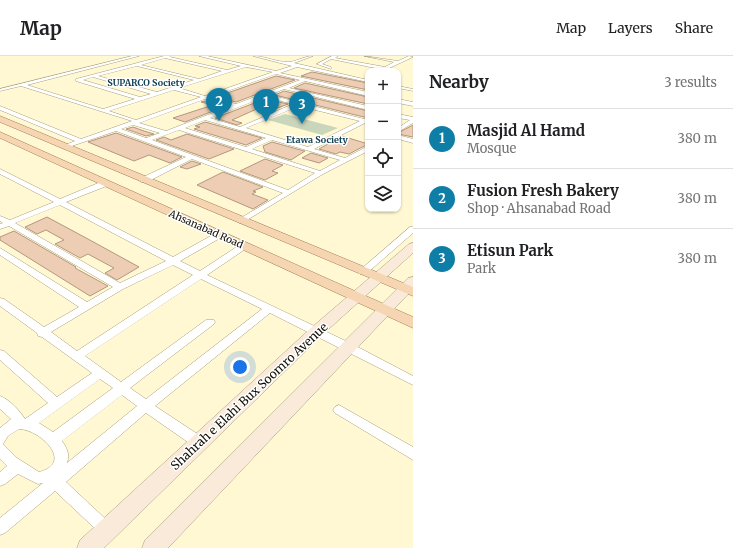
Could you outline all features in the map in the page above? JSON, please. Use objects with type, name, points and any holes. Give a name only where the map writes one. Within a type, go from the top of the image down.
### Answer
[{"type":"main road","name":"Ahsanabad Road","points":[[2,121],[363,272],[410,287]]},
{"type":"main road","name":"Ahsanabad Road","points":[[0,135],[413,322]]},
{"type":"main road","name":"Shahrah e Elahi Bux Soomro Avenue","points":[[88,548],[316,332],[413,247]]},
{"type":"main road","points":[[152,548],[348,347],[410,287]]},
{"type":"street","points":[[0,90],[137,56]]},
{"type":"street","points":[[78,80],[167,56],[226,71]]},
{"type":"street","points":[[201,56],[365,93]]},
{"type":"street","points":[[255,56],[365,80]]},
{"type":"street","points":[[269,59],[277,56]]},
{"type":"street","points":[[63,146],[275,72],[312,56]]},
{"type":"street","points":[[336,56],[319,64],[365,75]]},
{"type":"street","points":[[366,56],[399,62]]},
{"type":"street","points":[[330,58],[384,68],[412,56]]},
{"type":"street","points":[[149,61],[162,65]]},
{"type":"street","points":[[135,65],[199,80]]},
{"type":"street","points":[[102,111],[244,66]]},
{"type":"street","points":[[204,74],[211,76]]},
{"type":"street","points":[[61,75],[141,99]]},
{"type":"street","points":[[94,76],[158,94]]},
{"type":"street","points":[[361,79],[365,77]]},
{"type":"street","points":[[147,140],[304,80]]},
{"type":"street","points":[[22,85],[167,133]]},
{"type":"street","points":[[173,88],[238,106]]},
{"type":"street","points":[[284,88],[365,107]]},
{"type":"street","points":[[401,88],[413,90]]},
{"type":"street","points":[[355,96],[365,90]]},
{"type":"street","points":[[265,95],[365,121]]},
{"type":"street","points":[[343,102],[349,99]]},
{"type":"street","points":[[401,102],[413,104]]},
{"type":"street","points":[[240,129],[298,104]]},
{"type":"street","points":[[0,108],[78,141],[133,122]]},
{"type":"street","points":[[401,117],[413,120]]},
{"type":"street","points":[[205,118],[345,160]]},
{"type":"street","points":[[401,128],[413,120]]},
{"type":"street","points":[[308,149],[365,121]]},
{"type":"street","points":[[180,128],[321,173]]},
{"type":"street","points":[[116,129],[289,193]]},
{"type":"street","points":[[247,149],[272,138]]},
{"type":"street","points":[[401,138],[413,141]]},
{"type":"street","points":[[242,221],[321,173],[365,150]]},
{"type":"street","points":[[144,180],[192,157]]},
{"type":"street","points":[[0,171],[200,275],[348,347],[413,381]]},
{"type":"street","points":[[0,226],[106,183]]},
{"type":"street","points":[[0,218],[120,287]]},
{"type":"street","points":[[363,272],[413,229]]},
{"type":"street","points":[[42,333],[120,287],[219,235]]},
{"type":"street","points":[[77,356],[244,246]]},
{"type":"street","points":[[0,251],[87,307]]},
{"type":"street","points":[[0,301],[42,333],[200,443]]},
{"type":"street","points":[[0,528],[54,478],[269,309]]},
{"type":"street","points":[[52,440],[210,322]]},
{"type":"street","points":[[2,358],[56,403]]},
{"type":"street","points":[[1,436],[56,403],[100,373]]},
{"type":"street","points":[[0,401],[23,424],[39,430],[59,446],[62,456],[54,478]]},
{"type":"street","points":[[339,410],[413,454]]},
{"type":"street","points":[[0,450],[4,456],[23,471],[38,478],[54,478],[106,530]]},
{"type":"street","points":[[0,480],[17,466]]},
{"type":"green space","points":[[285,114],[338,128],[322,135],[268,120]]},
{"type":"building","points":[[312,72],[365,82],[365,89],[301,76]]},
{"type":"building","points":[[276,76],[295,80],[236,102],[216,97]]},
{"type":"building","points":[[305,83],[365,96],[365,103],[294,88]]},
{"type":"building","points":[[284,91],[365,110],[365,117],[275,95]]},
{"type":"building","points":[[265,99],[288,104],[270,111],[259,108],[232,120],[242,123],[237,125],[215,118]]},
{"type":"building","points":[[205,101],[226,106],[185,122],[173,118],[213,105],[201,102]]},
{"type":"building","points":[[205,122],[262,138],[246,145],[194,129],[200,127],[195,126]]},
{"type":"building","points":[[413,125],[413,137],[401,135],[401,131]]},
{"type":"building","points":[[133,127],[154,134],[146,136],[126,129]]},
{"type":"building","points":[[116,133],[182,157],[170,163],[149,155],[134,161],[88,142]]},
{"type":"building","points":[[187,134],[234,149],[209,159],[156,140],[164,137],[171,140]]},
{"type":"building","points":[[342,136],[365,143],[365,146],[349,154],[340,152],[336,154],[319,149]]},
{"type":"building","points":[[272,142],[305,151],[291,160],[265,152],[263,146]]},
{"type":"building","points":[[311,153],[328,158],[319,163],[302,158]]},
{"type":"building","points":[[265,159],[283,165],[272,171],[278,173],[265,180],[240,171]]},
{"type":"building","points":[[192,161],[201,164],[187,169],[180,167]]},
{"type":"building","points":[[223,172],[263,187],[253,191],[256,192],[252,194],[268,200],[253,209],[197,185]]},
{"type":"building","points":[[47,217],[139,267],[117,280],[105,273],[114,268],[88,254],[80,258],[55,244],[64,240],[46,230],[37,234],[25,227]]},
{"type":"building","points":[[14,231],[108,286],[90,296],[0,240],[0,237]]},
{"type":"place","name":"Fusion Fresh Bakery","points":[[219,121]]},
{"type":"place","name":"Masjid Al Hamd","points":[[266,122]]},
{"type":"place","name":"Etisun Park","points":[[302,124]]},
{"type":"district","name":"SUPARCO Society","points":[[146,82]]},
{"type":"district","name":"Etawa Society","points":[[317,139]]}]
